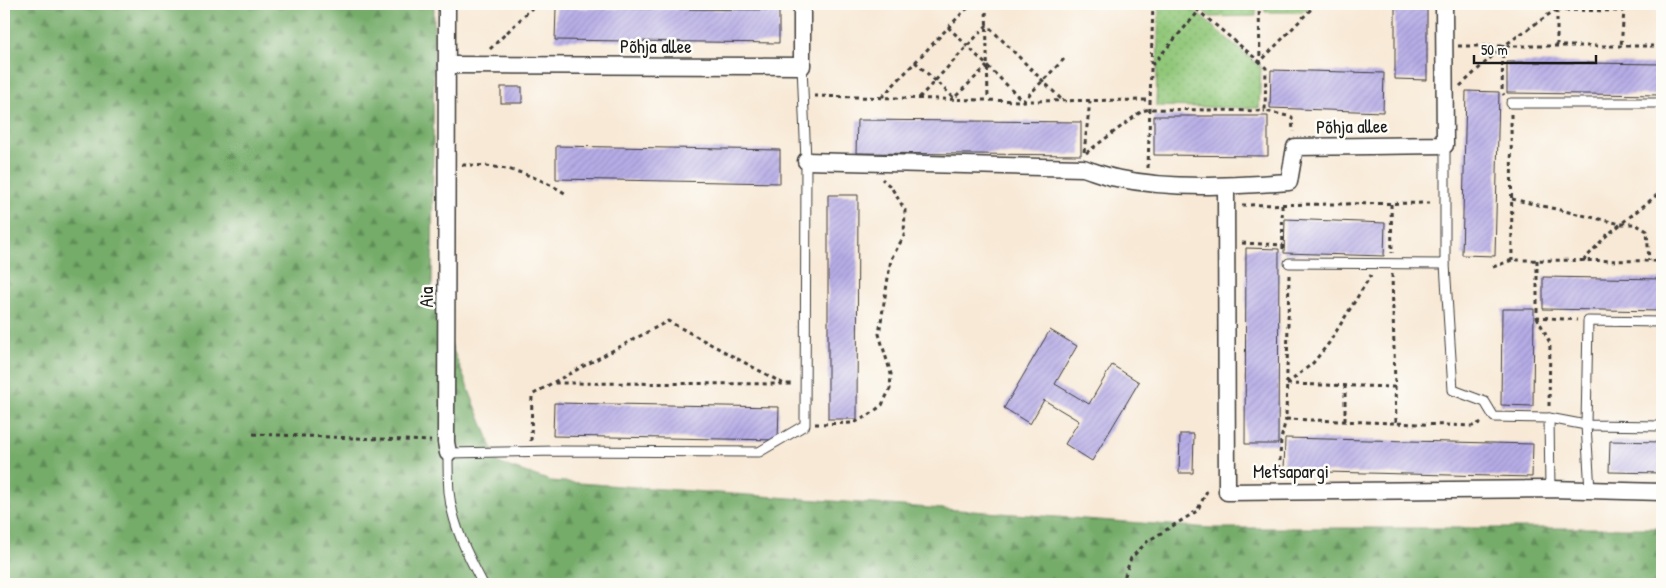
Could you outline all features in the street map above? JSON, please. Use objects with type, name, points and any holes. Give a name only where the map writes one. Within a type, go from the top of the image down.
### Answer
[{"type":"street","name":"Aia","points":[[447,4],[447,447]]},
{"type":"street","points":[[802,4],[802,66]]},
{"type":"street","points":[[1444,4],[1444,145]]},
{"type":"street","name":"Põhja allee","points":[[447,65],[802,66]]},
{"type":"street","name":"Põhja allee","points":[[806,161],[1083,168],[1114,178],[1147,184],[1226,186],[1289,182],[1295,147],[1444,145]]},
{"type":"street","name":"Metsapargi","points":[[1226,186],[1226,492],[1550,489],[1662,492]]},
{"type":"lane","points":[[447,447],[531,451],[759,452],[804,425],[806,161],[802,66]]},
{"type":"lane","points":[[1511,103],[1662,103]]},
{"type":"lane","points":[[1444,145],[1445,264],[1453,390],[1485,402],[1494,417],[1549,418],[1586,425],[1662,426]]},
{"type":"lane","points":[[1289,263],[1445,264]]},
{"type":"lane","points":[[1590,491],[1586,425],[1588,321],[1662,322]]},
{"type":"lane","points":[[1549,418],[1550,489]]},
{"type":"lane","name":"Aia","points":[[447,447],[449,492],[454,518],[483,584]]},
{"type":"path","points":[[474,66],[536,4]]},
{"type":"path","points":[[882,97],[964,11],[974,4]]},
{"type":"path","points":[[986,4],[988,99]]},
{"type":"path","points":[[1147,184],[1153,4]]},
{"type":"path","points":[[1190,4],[1266,68],[1265,111]]},
{"type":"path","points":[[1260,4],[1260,62]]},
{"type":"path","points":[[1260,62],[1316,4]]},
{"type":"path","points":[[1557,4],[1557,46]]},
{"type":"path","points":[[1444,100],[1503,46],[1564,4]]},
{"type":"path","points":[[1557,10],[1624,11],[1621,46]]},
{"type":"path","points":[[1152,65],[1199,11]]},
{"type":"path","points":[[918,98],[987,25]]},
{"type":"path","points":[[987,25],[1062,100]]},
{"type":"path","points":[[948,28],[1023,101]]},
{"type":"path","points":[[1444,46],[1662,46]]},
{"type":"path","points":[[1503,46],[1502,92],[1511,103],[1512,260]]},
{"type":"path","points":[[1023,101],[1066,58]]},
{"type":"path","points":[[915,62],[954,98]]},
{"type":"path","points":[[954,98],[987,66]]},
{"type":"path","points":[[803,96],[1023,101],[1150,100]]},
{"type":"path","points":[[1090,101],[1084,155],[1142,110],[1150,109],[1265,111],[1292,117],[1295,147]]},
{"type":"path","points":[[804,425],[854,423],[882,405],[890,389],[891,374],[879,334],[891,259],[904,236],[905,210],[891,187],[863,162]]},
{"type":"path","points":[[446,164],[482,165],[520,171],[551,184],[568,195]]},
{"type":"path","points":[[1583,261],[1606,236],[1662,192]]},
{"type":"path","points":[[1512,199],[1621,224],[1635,224],[1648,230],[1649,261]]},
{"type":"path","points":[[1226,205],[1445,203]]},
{"type":"path","points":[[1278,492],[1281,440],[1286,419],[1289,263],[1283,255],[1282,204]]},
{"type":"path","points":[[1391,204],[1389,264],[1396,423]]},
{"type":"path","points":[[1227,243],[1283,245]]},
{"type":"path","points":[[1493,267],[1512,260],[1662,262]]},
{"type":"path","points":[[1537,260],[1537,317],[1550,343],[1549,418]]},
{"type":"path","points":[[1286,384],[1313,363],[1329,343],[1370,276],[1389,264]]},
{"type":"path","points":[[1537,317],[1588,321]]},
{"type":"path","points":[[531,451],[532,395],[668,321],[784,384]]},
{"type":"path","points":[[552,383],[805,384]]},
{"type":"path","points":[[1286,384],[1395,387]]},
{"type":"path","points":[[1345,386],[1345,421]]},
{"type":"path","points":[[1286,419],[1473,426],[1494,417]]},
{"type":"path","points":[[253,434],[447,447]]},
{"type":"path","points":[[1122,584],[1131,558],[1148,541],[1196,511],[1207,491]]},
{"type":"green space","points":[[4,4],[434,4],[432,297],[498,463],[551,481],[1211,528],[1662,528],[1662,584],[4,584]]},
{"type":"green space","points":[[1159,4],[1186,4],[1261,67],[1259,108],[1156,106]]},
{"type":"green space","points":[[1195,4],[1256,4],[1256,16],[1210,17]]},
{"type":"green space","points":[[1265,4],[1312,4],[1303,12],[1265,12]]},
{"type":"building","points":[[1395,4],[1427,4],[1427,80],[1395,79]]},
{"type":"building","points":[[556,8],[779,10],[779,43],[555,40]]},
{"type":"building","points":[[1507,62],[1662,64],[1662,95],[1507,93]]},
{"type":"building","points":[[1271,70],[1384,73],[1383,112],[1270,108]]},
{"type":"building","points":[[501,87],[522,87],[522,103],[501,103]]},
{"type":"building","points":[[1466,91],[1499,92],[1495,256],[1462,255]]},
{"type":"building","points":[[1154,116],[1268,116],[1268,156],[1154,155]]},
{"type":"building","points":[[857,120],[1081,122],[1081,155],[856,153]]},
{"type":"building","points":[[556,146],[780,150],[780,183],[556,179]]},
{"type":"building","points":[[828,195],[858,195],[857,419],[828,419]]},
{"type":"building","points":[[1285,219],[1385,223],[1384,256],[1284,253]]},
{"type":"building","points":[[1246,248],[1279,249],[1278,444],[1245,444]]},
{"type":"building","points":[[1543,277],[1662,279],[1662,311],[1543,309]]},
{"type":"building","points":[[1502,309],[1534,309],[1533,406],[1501,405]]},
{"type":"building","points":[[1050,330],[1077,346],[1055,384],[1089,404],[1112,365],[1139,382],[1092,461],[1065,444],[1079,421],[1044,400],[1030,424],[1004,408]]},
{"type":"building","points":[[554,403],[779,407],[778,440],[553,436]]},
{"type":"building","points":[[1180,434],[1194,434],[1193,473],[1179,473]]},
{"type":"building","points":[[1285,438],[1533,444],[1532,477],[1284,471]]},
{"type":"building","points":[[1610,441],[1662,442],[1662,473],[1609,472]]}]
